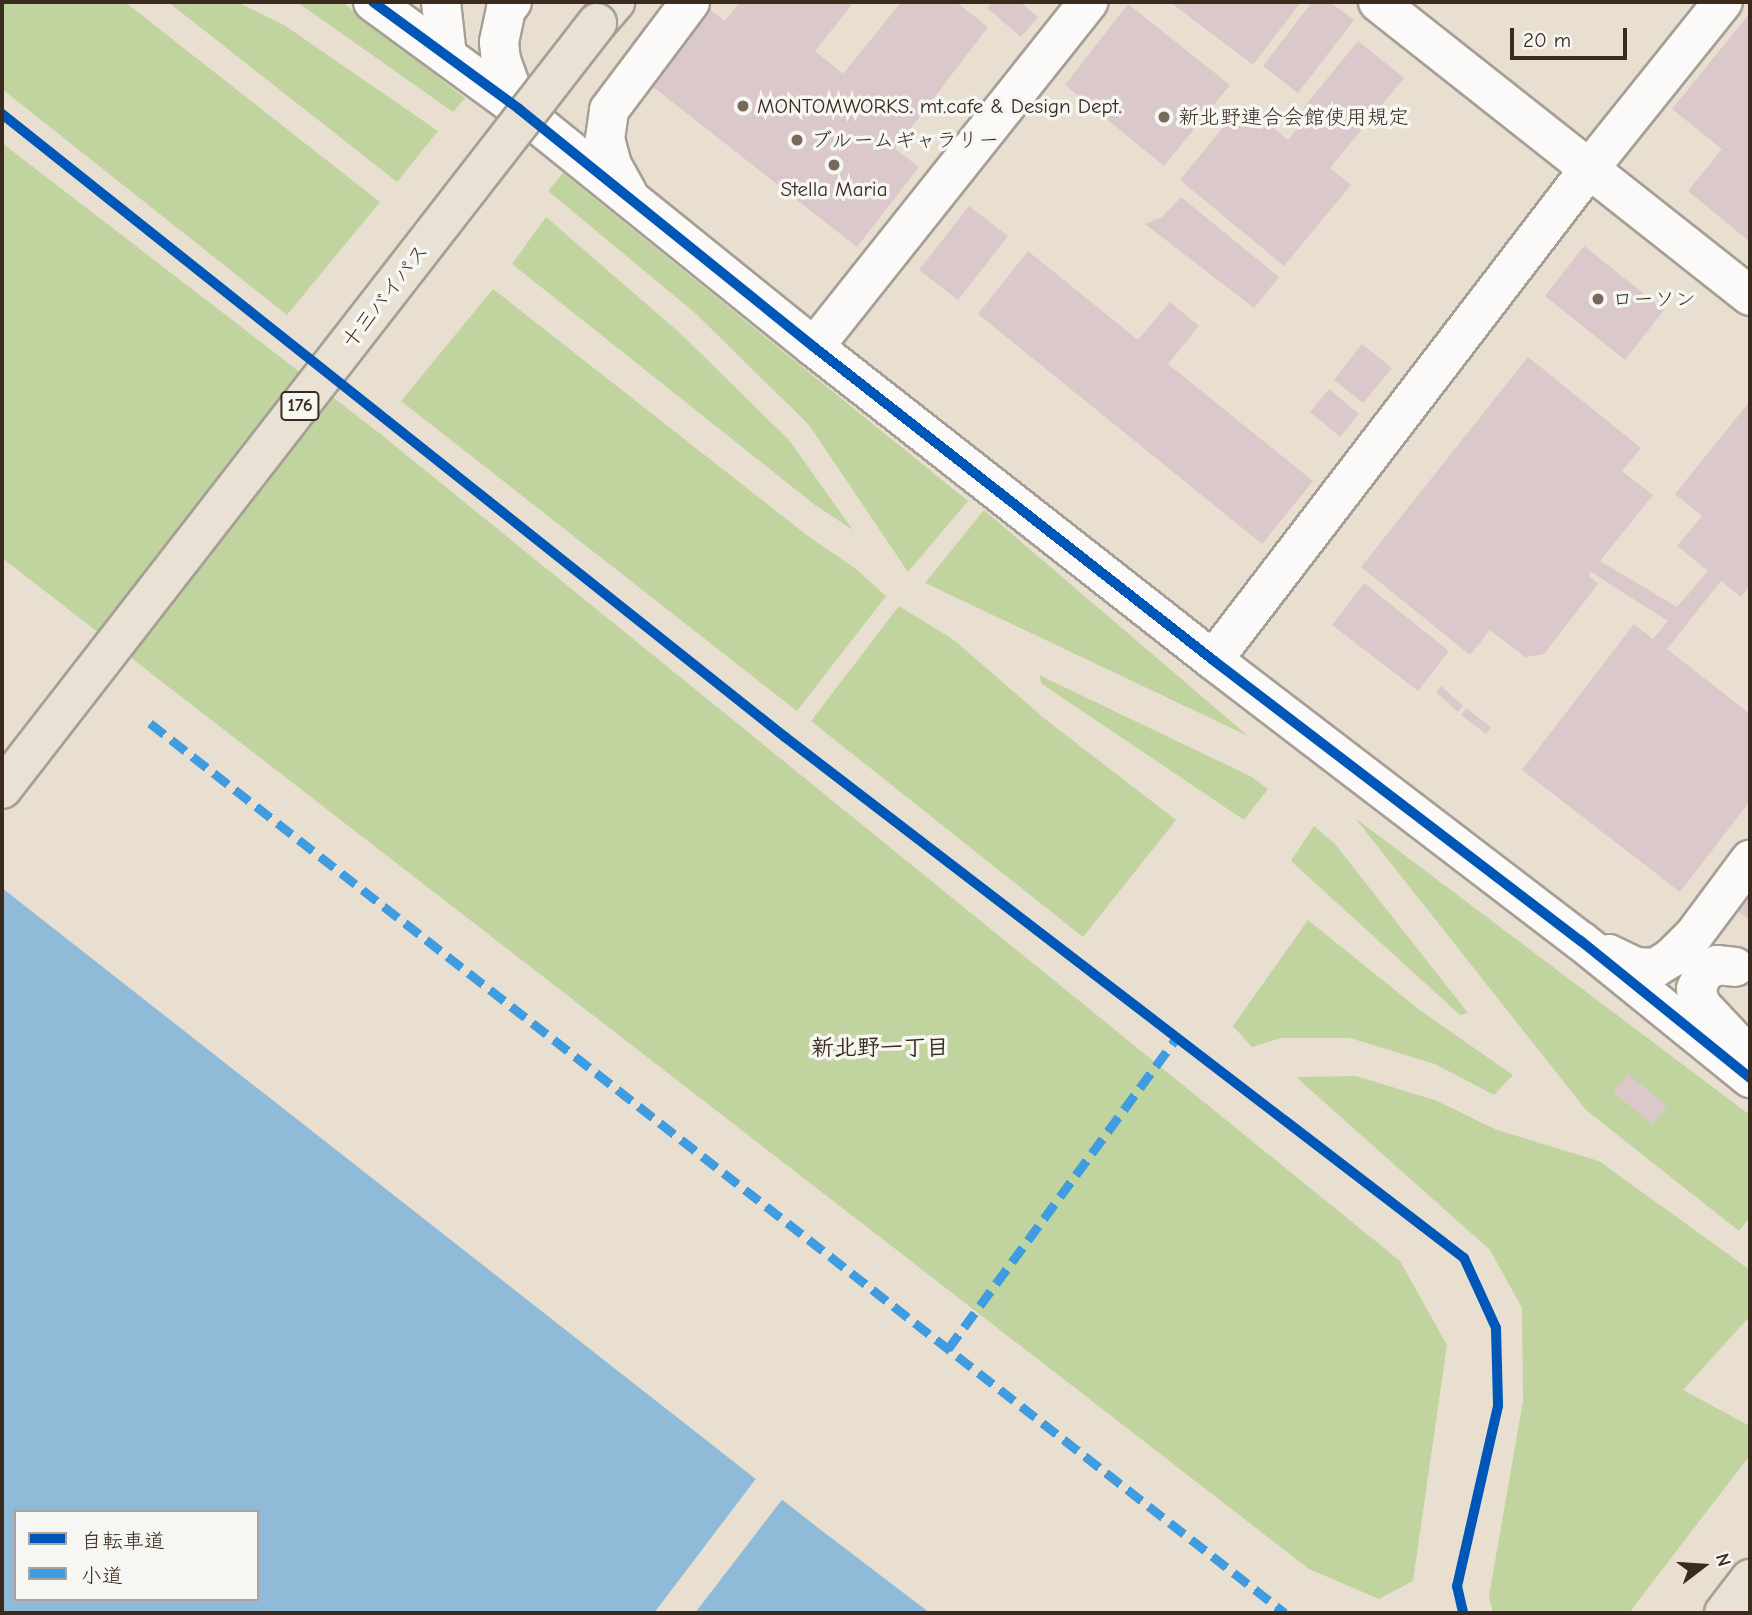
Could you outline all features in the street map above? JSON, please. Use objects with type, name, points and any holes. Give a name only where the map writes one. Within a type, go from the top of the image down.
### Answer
[{"type":"highway","name":"十三バイパス","points":[[2,789],[607,9]]},
{"type":"highway","points":[[1724,1613],[1750,1579]]},
{"type":"street","points":[[373,2],[519,109],[814,347],[1213,660],[1581,941],[1750,1078]]},
{"type":"street","points":[[441,2],[447,56]]},
{"type":"street","points":[[512,2],[506,9],[499,42],[501,60],[519,109]]},
{"type":"street","points":[[632,200],[612,165],[605,139],[609,110],[690,2]]},
{"type":"street","points":[[814,347],[1088,2]]},
{"type":"street","points":[[1378,2],[1750,296]]},
{"type":"street","points":[[1213,660],[1589,169],[1723,2]]},
{"type":"street","points":[[1581,941],[1636,967],[1655,968],[1671,958],[1694,935],[1750,860]]},
{"type":"street","points":[[1694,935],[1743,973]]},
{"type":"street","points":[[1743,973],[1717,965],[1704,972],[1696,989],[1701,1005],[1750,1058]]},
{"type":"green space","points":[[2,2],[125,2],[380,202],[287,315],[2,89]]},
{"type":"green space","points":[[168,2],[237,2],[284,25],[438,131],[397,182]]},
{"type":"green space","points":[[297,2],[342,2],[465,98],[453,112]]},
{"type":"green space","points":[[2,143],[378,432],[1400,1261],[1447,1345],[1413,1581],[1379,1599],[1309,1569],[2,558]]},
{"type":"green space","points":[[563,173],[968,501],[908,572],[809,425],[694,312],[548,191]]},
{"type":"green space","points":[[546,217],[681,334],[789,440],[853,530],[815,505],[512,264]]},
{"type":"green space","points":[[493,289],[808,536],[856,569],[886,596],[797,711],[401,401]]},
{"type":"green space","points":[[984,510],[1248,736],[925,583]]},
{"type":"green space","points":[[899,606],[954,640],[1045,719],[1176,820],[1083,937],[811,721]]},
{"type":"green space","points":[[1039,675],[1252,777],[1268,789],[1244,820],[1042,684]]},
{"type":"green space","points":[[1355,818],[1750,1115],[1750,1217],[1739,1231],[1586,1110]]},
{"type":"green space","points":[[1314,826],[1335,844],[1468,1013],[1460,1015],[1291,861]]},
{"type":"green space","points":[[1308,920],[1421,1011],[1513,1075],[1494,1095],[1435,1064],[1350,1038],[1281,1038],[1252,1047],[1233,1026]]},
{"type":"green space","points":[[1356,1076],[1435,1100],[1497,1130],[1599,1161],[1750,1270],[1750,1316],[1683,1390],[1750,1426],[1750,1455],[1629,1613],[1493,1613],[1489,1596],[1523,1401],[1522,1308],[1490,1250],[1296,1077]]},
{"type":"water","points":[[2,888],[817,1527],[930,1613],[2,1613]]},
{"type":"pier","points":[[758,1476],[784,1497],[695,1613],[654,1613]]},
{"type":"building","points":[[740,2],[854,2],[815,51],[843,74],[901,2],[956,2],[988,27],[895,149],[919,167],[857,247],[643,79],[702,3],[725,21]]},
{"type":"building","points":[[992,2],[1020,2],[1038,17],[1021,37],[987,8]]},
{"type":"building","points":[[1170,2],[1301,2],[1253,65]]},
{"type":"building","points":[[1312,2],[1330,2],[1354,20],[1298,93],[1263,66]]},
{"type":"building","points":[[1128,4],[1230,85],[1164,166],[1065,85]]},
{"type":"building","points":[[1750,13],[1750,242],[1688,191],[1722,149],[1672,109]]},
{"type":"building","points":[[1358,41],[1404,78],[1330,168],[1351,185],[1284,266],[1180,180],[1243,103],[1288,140],[1311,113],[1304,107]]},
{"type":"building","points":[[1181,197],[1279,277],[1254,308],[1145,224],[1162,217]]},
{"type":"building","points":[[969,206],[1008,236],[958,300],[919,270]]},
{"type":"building","points":[[1584,246],[1664,310],[1625,360],[1545,296]]},
{"type":"building","points":[[1028,251],[1138,340],[1170,302],[1199,326],[1168,364],[1313,481],[1262,544],[978,314]]},
{"type":"building","points":[[1362,344],[1392,368],[1363,403],[1334,380]]},
{"type":"building","points":[[1528,357],[1641,448],[1622,471],[1653,495],[1600,561],[1677,607],[1708,571],[1677,546],[1702,516],[1675,494],[1750,401],[1750,585],[1741,597],[1721,581],[1667,649],[1750,714],[1750,801],[1680,892],[1522,770],[1634,624],[1653,639],[1668,621],[1591,572],[1589,576],[1598,584],[1544,654],[1525,657],[1490,630],[1470,655],[1361,567]]},
{"type":"building","points":[[1329,389],[1359,414],[1340,437],[1310,412]]},
{"type":"building","points":[[1364,583],[1449,651],[1418,691],[1332,625]]},
{"type":"building","points":[[1441,686],[1463,706],[1458,712],[1436,692]]},
{"type":"building","points":[[1466,708],[1491,727],[1486,734],[1461,715]]},
{"type":"building","points":[[1750,886],[1750,920],[1733,908]]},
{"type":"building","points":[[1628,1074],[1667,1106],[1652,1124],[1613,1092]]},
{"type":"marked path","points":[[150,723],[1285,1613]]},
{"type":"marked path","points":[[948,1349],[1176,1039]]},
{"type":"cycle path","points":[[373,2],[519,109],[814,347],[1213,660],[1581,941],[1750,1078]]},
{"type":"cycle path","points":[[2,114],[785,737],[1464,1258],[1496,1328],[1498,1406],[1457,1586],[1463,1613]]},
{"type":"place","name":"MONTOMWORKS. mt.cafe & Design Dept.","points":[[743,106]]},
{"type":"place","name":"新北野連合会館使用規定","points":[[1164,117]]},
{"type":"place","name":"ブルームギャラリー","points":[[797,140]]},
{"type":"place","name":"Stella Maria","points":[[834,165]]},
{"type":"place","name":"ローソン","points":[[1598,299]]},
{"type":"district","name":"新北野一丁目","points":[[880,1048]]}]
